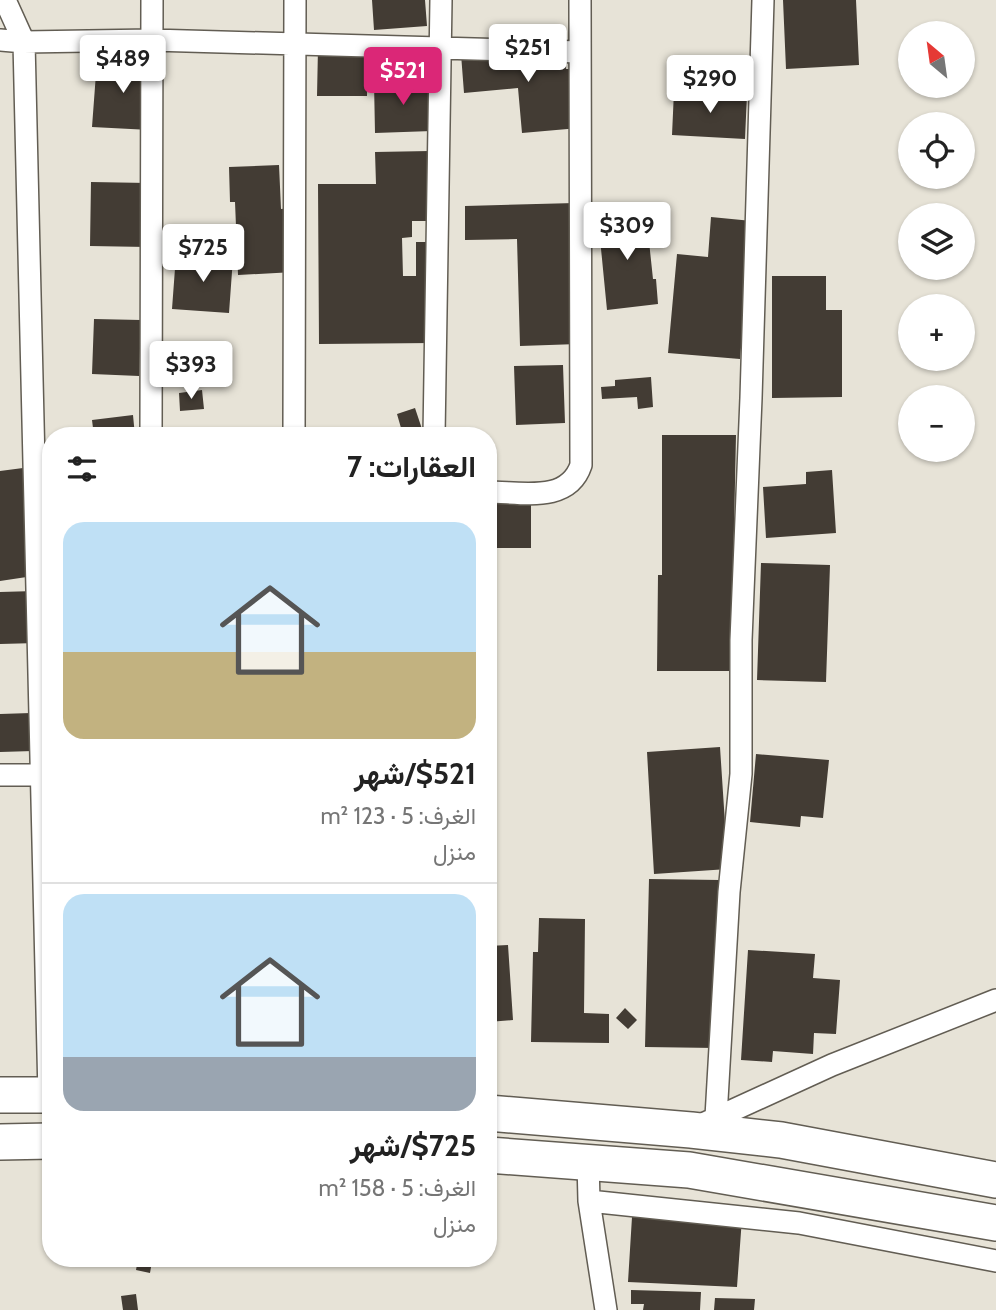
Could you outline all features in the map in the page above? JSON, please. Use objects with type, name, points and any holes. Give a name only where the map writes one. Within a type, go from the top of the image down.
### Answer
[{"type":"highway","points":[[0,1094],[42,1095]]},
{"type":"highway","points":[[497,1113],[704,1124],[996,1180]]},
{"type":"highway","points":[[0,1142],[42,1141]]},
{"type":"highway","points":[[497,1156],[690,1170],[996,1223]]},
{"type":"street","points":[[5,0],[24,42],[42,616]]},
{"type":"street","points":[[151,427],[152,0]]},
{"type":"street","points":[[294,427],[295,0]]},
{"type":"street","points":[[433,427],[441,0]]},
{"type":"street","points":[[497,492],[558,491],[578,477],[581,465],[580,0]]},
{"type":"street","points":[[704,1124],[741,774],[741,640],[763,0]]},
{"type":"street","points":[[0,40],[152,40],[580,52]]},
{"type":"street","points":[[0,775],[42,775]]},
{"type":"street","points":[[704,1124],[832,1065],[996,1000]]},
{"type":"street","points":[[587,1162],[589,1201],[606,1310]]},
{"type":"street","points":[[589,1201],[799,1223],[996,1261]]},
{"type":"building","points":[[372,0],[425,0],[427,26],[374,30]]},
{"type":"building","points":[[783,0],[856,0],[859,65],[786,69]]},
{"type":"building","points":[[563,45],[566,69],[574,69],[579,128],[522,133],[518,88],[464,93],[461,54]]},
{"type":"building","points":[[318,48],[368,48],[367,96],[317,96]]},
{"type":"building","points":[[97,60],[154,63],[150,130],[92,127]]},
{"type":"building","points":[[430,80],[432,131],[375,133],[374,82]]},
{"type":"building","points":[[674,91],[747,94],[745,139],[672,135]]},
{"type":"building","points":[[430,151],[430,221],[412,221],[412,237],[402,238],[403,276],[416,276],[416,242],[433,242],[433,343],[319,344],[318,184],[376,184],[375,152]]},
{"type":"building","points":[[279,165],[281,209],[291,208],[294,272],[238,275],[235,202],[230,202],[229,167]]},
{"type":"building","points":[[91,182],[148,183],[147,247],[90,246]]},
{"type":"building","points":[[575,203],[578,344],[520,346],[517,239],[465,240],[465,206]]},
{"type":"building","points":[[646,213],[658,304],[607,310],[598,218]]},
{"type":"building","points":[[711,217],[752,221],[740,359],[668,353],[677,254],[708,257]]},
{"type":"building","points":[[176,255],[233,258],[229,313],[172,309]]},
{"type":"building","points":[[772,276],[826,276],[826,310],[842,310],[842,397],[772,398]]},
{"type":"building","points":[[94,319],[141,320],[139,376],[92,374]]},
{"type":"building","points":[[563,365],[565,423],[516,425],[514,366]]},
{"type":"building","points":[[651,377],[653,407],[638,409],[637,397],[602,399],[601,387],[615,386],[615,380]]},
{"type":"building","points":[[202,390],[204,409],[180,411],[179,393]]},
{"type":"building","points":[[415,408],[421,427],[401,427],[397,414]]},
{"type":"building","points":[[133,415],[134,427],[93,427],[92,420]]},
{"type":"building","points":[[662,435],[736,435],[731,671],[657,671],[658,575],[662,575]]},
{"type":"building","points":[[23,468],[40,575],[0,581],[0,471]]},
{"type":"building","points":[[832,470],[836,533],[766,538],[763,487],[806,484],[806,472]]},
{"type":"building","points":[[497,482],[531,482],[531,548],[497,548]]},
{"type":"building","points":[[761,563],[830,565],[826,682],[757,680]]},
{"type":"building","points":[[35,591],[37,643],[0,644],[0,592]]},
{"type":"building","points":[[31,713],[33,751],[0,752],[0,714]]},
{"type":"building","points":[[720,747],[728,869],[654,874],[647,752]]},
{"type":"building","points":[[756,754],[829,760],[823,818],[801,816],[800,827],[750,822]]},
{"type":"building","points":[[649,879],[720,880],[716,1048],[645,1047]]},
{"type":"building","points":[[539,918],[585,919],[584,1013],[609,1014],[609,1043],[531,1042],[533,952],[538,952]]},
{"type":"building","points":[[508,945],[513,1020],[497,1021],[497,946]]},
{"type":"building","points":[[748,950],[815,954],[813,978],[840,980],[836,1034],[814,1033],[813,1054],[773,1051],[772,1062],[741,1060]]},
{"type":"building","points":[[625,1008],[637,1020],[628,1029],[616,1018]]},
{"type":"building","points":[[632,1217],[705,1222],[742,1218],[737,1287],[628,1282]]},
{"type":"building","points":[[137,1267],[151,1267],[150,1273],[136,1270]]},
{"type":"building","points":[[631,1290],[701,1292],[700,1310],[643,1310],[644,1304],[631,1304]]},
{"type":"building","points":[[136,1294],[138,1310],[123,1310],[121,1296]]},
{"type":"building","points":[[715,1298],[755,1299],[754,1310],[714,1310]]}]
